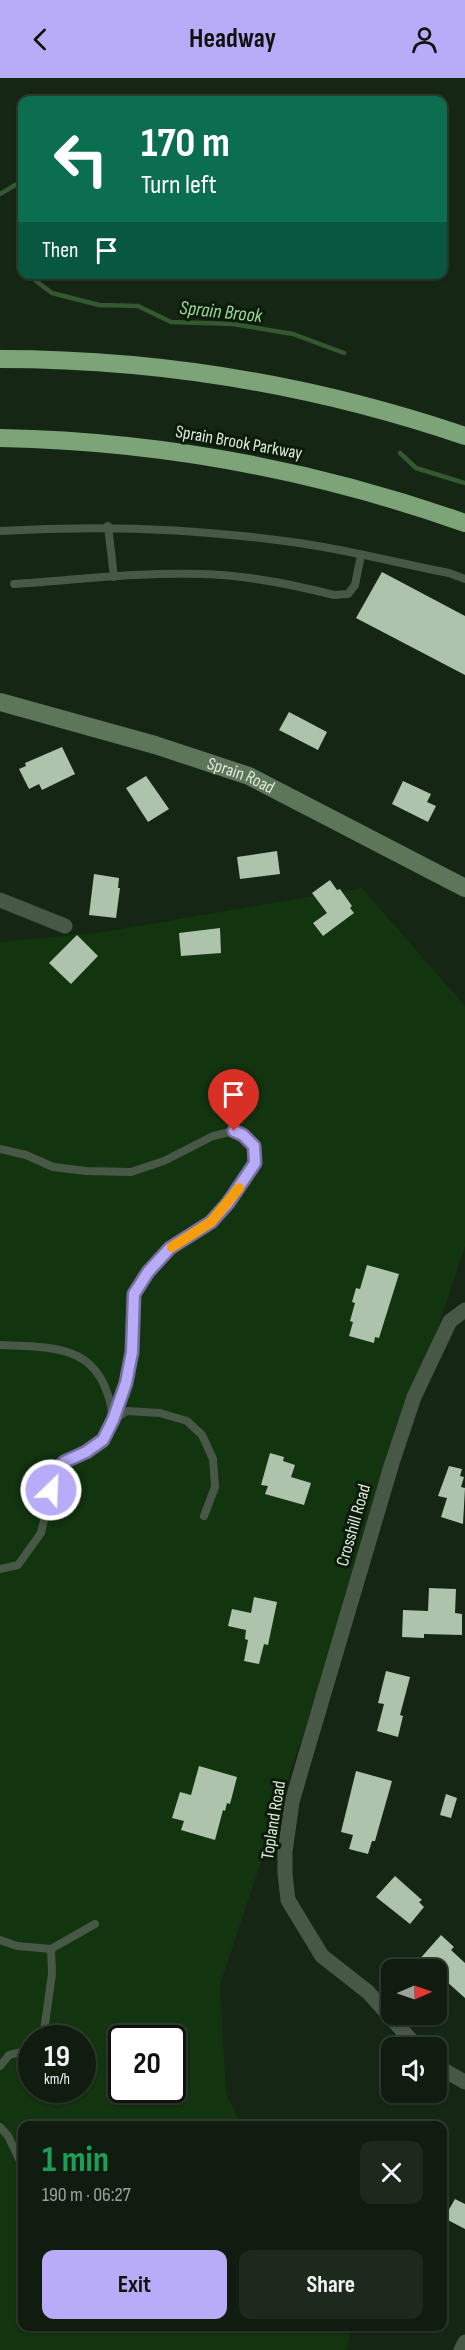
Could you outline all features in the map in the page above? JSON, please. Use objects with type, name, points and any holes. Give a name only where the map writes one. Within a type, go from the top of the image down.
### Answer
[{"type":"highway","points":[[0,359],[92,362],[150,367],[254,381],[380,410],[465,436]]},
{"type":"highway","name":"Sprain Brook Parkway","points":[[0,438],[140,447],[255,465],[368,491],[465,523]]},
{"type":"street","name":"Sprain Road","points":[[0,702],[155,745],[249,776],[465,888]]},
{"type":"street","points":[[0,900],[65,926]]},
{"type":"street","name":"Crosshill Road","points":[[303,1764],[392,1462],[414,1397],[450,1321],[465,1310]]},
{"type":"street","name":"Topland Road","points":[[303,1764],[292,1802],[285,1852],[288,1900],[322,1956],[368,1992],[408,2037]]},
{"type":"street","points":[[447,2072],[465,2082]]},
{"type":"street","points":[[461,2350],[465,2342]]},
{"type":"lane","points":[[0,531],[108,526],[200,531],[294,542],[449,573],[465,579]]},
{"type":"lane","points":[[108,526],[114,577]]},
{"type":"lane","points":[[14,584],[202,574],[254,578],[334,595],[348,594],[355,585],[361,555]]},
{"type":"lane","points":[[0,1149],[26,1155],[53,1167],[86,1171],[131,1172],[164,1161],[213,1136],[234,1131],[243,1135],[254,1146],[255,1163],[228,1203],[211,1222],[170,1248],[148,1272],[134,1294],[132,1352],[126,1383],[113,1420],[103,1440],[86,1452],[64,1462],[55,1473],[41,1533],[18,1565],[0,1569]]},
{"type":"lane","points":[[0,1345],[50,1347],[80,1356],[99,1373],[110,1397],[113,1420]]},
{"type":"lane","points":[[113,1420],[127,1411],[160,1413],[188,1421],[202,1435],[213,1459],[215,1486],[204,1516]]},
{"type":"lane","points":[[0,1940],[17,1946],[51,1949],[95,1924]]},
{"type":"lane","points":[[45,2025],[52,1974],[51,1949]]},
{"type":"lane","points":[[0,2066],[9,2055],[18,2053]]},
{"type":"lane","points":[[0,2127],[8,2136],[18,2156]]},
{"type":"green space","points":[[362,888],[465,1006],[465,1246],[220,1985],[226,2093],[239,2121],[18,2121],[18,2331],[348,2331],[350,2338],[346,2350],[0,2350],[0,942],[97,933]]},
{"type":"building","points":[[382,572],[465,616],[465,675],[356,618]]},
{"type":"building","points":[[289,712],[327,732],[318,750],[279,730]]},
{"type":"building","points":[[62,747],[75,774],[42,790],[39,784],[29,789],[19,769],[26,766],[25,763]]},
{"type":"building","points":[[146,776],[169,809],[148,822],[126,788]]},
{"type":"building","points":[[403,781],[431,794],[427,802],[436,806],[428,822],[392,804]]},
{"type":"building","points":[[277,851],[280,874],[240,879],[237,857]]},
{"type":"building","points":[[94,874],[119,878],[116,918],[89,915]]},
{"type":"building","points":[[330,880],[337,890],[340,889],[354,913],[323,936],[313,923],[327,913],[312,893]]},
{"type":"building","points":[[220,928],[221,953],[181,956],[179,933]]},
{"type":"building","points":[[77,935],[98,956],[71,984],[49,963]]},
{"type":"building","points":[[367,1265],[399,1274],[379,1338],[375,1337],[374,1343],[349,1336],[355,1303],[352,1302],[356,1288],[360,1289]]},
{"type":"building","points":[[270,1453],[284,1457],[283,1461],[295,1465],[291,1477],[311,1483],[304,1505],[265,1494],[268,1486],[261,1485]]},
{"type":"building","points":[[449,1466],[462,1469],[460,1476],[464,1477],[461,1487],[465,1488],[463,1524],[441,1517],[447,1498],[438,1496]]},
{"type":"building","points":[[429,1588],[456,1589],[455,1613],[462,1614],[462,1635],[424,1634],[424,1638],[402,1637],[403,1610],[428,1611]]},
{"type":"building","points":[[254,1597],[277,1602],[268,1645],[264,1644],[259,1664],[244,1661],[248,1640],[245,1639],[246,1630],[228,1626],[232,1609],[251,1613]]},
{"type":"building","points":[[386,1671],[410,1677],[400,1715],[403,1716],[398,1737],[377,1731],[384,1704],[378,1703]]},
{"type":"building","points":[[199,1766],[237,1777],[230,1804],[227,1803],[225,1811],[223,1810],[215,1840],[181,1830],[184,1821],[172,1818],[180,1792],[191,1795]]},
{"type":"building","points":[[356,1771],[392,1781],[375,1841],[372,1841],[368,1854],[349,1849],[353,1835],[341,1832]]},
{"type":"building","points":[[446,1794],[457,1798],[451,1818],[440,1815]]},
{"type":"building","points":[[395,1876],[422,1900],[419,1902],[424,1907],[410,1924],[376,1897]]},
{"type":"building","points":[[441,1935],[454,1947],[451,1950],[465,1963],[465,1998],[447,1982],[447,1959],[420,1959]]},
{"type":"building","points":[[455,2199],[465,2204],[465,2229],[447,2220],[447,2213]]},
{"type":"waterway","name":"Sprain Brook","points":[[0,194],[18,183]]},
{"type":"waterway","name":"Sprain Brook","points":[[33,279],[52,293],[99,305],[138,306],[171,322],[233,324],[293,334],[344,353]]},
{"type":"waterway","name":"Sprain Brook","points":[[400,453],[416,468],[465,483]]},
{"type":"slow traffic","points":[[172,1247],[211,1222],[239,1188]]},
{"type":"route","points":[[51,1490],[55,1473],[64,1462],[86,1452],[103,1440],[113,1420],[126,1383],[132,1352],[134,1294],[148,1272],[170,1248],[211,1222],[246,1179],[255,1163],[254,1146],[243,1135],[234,1131]]}]
